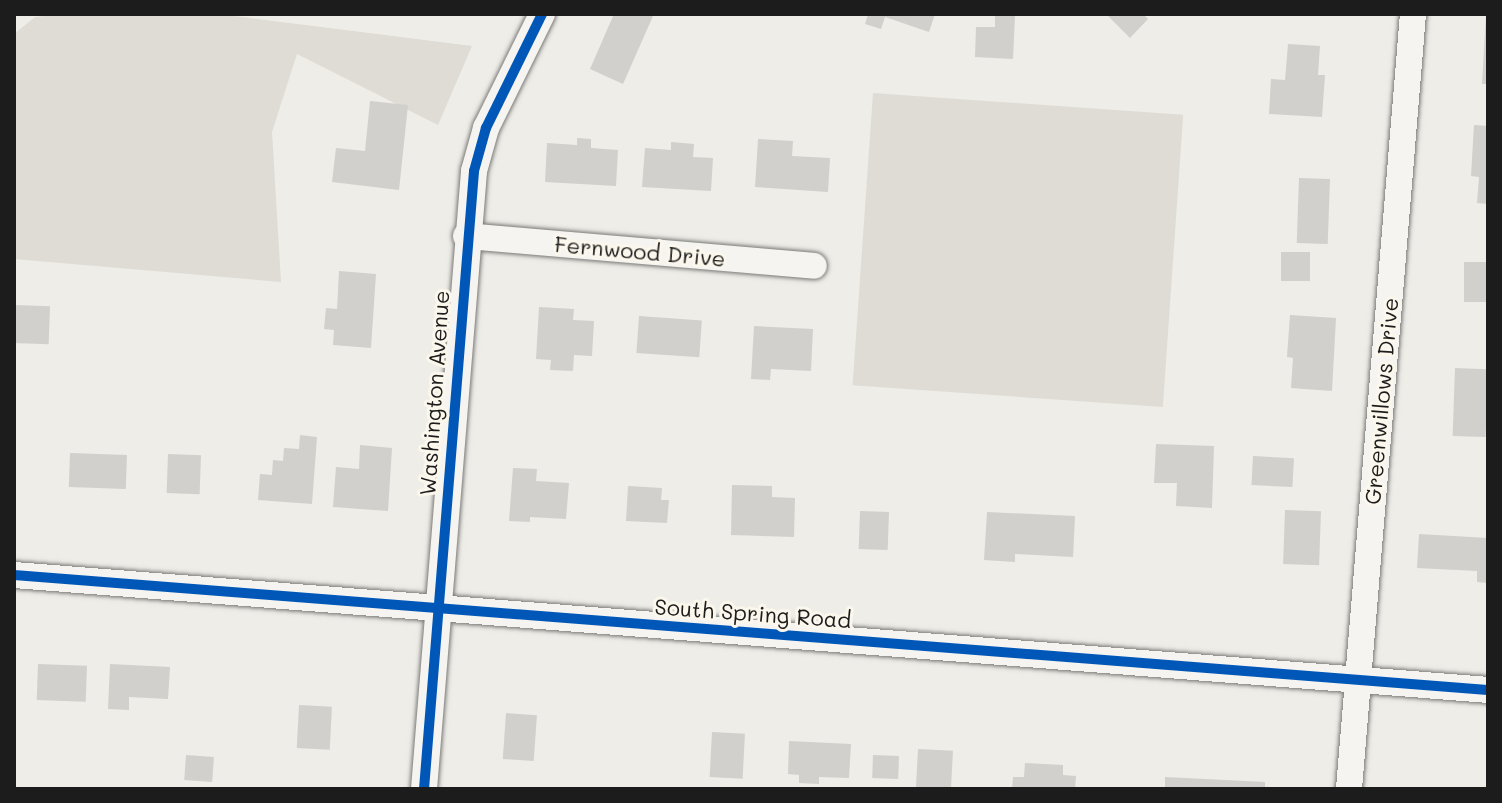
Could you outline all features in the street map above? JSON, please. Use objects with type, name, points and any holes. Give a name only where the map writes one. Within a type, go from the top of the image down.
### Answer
[{"type":"street","name":"Washington Avenue","points":[[424,789],[466,236],[474,171],[486,128],[542,14]]},
{"type":"street","name":"Greenwillows Drive","points":[[1349,789],[1413,14]]},
{"type":"street","name":"Fernwood Drive","points":[[466,236],[814,266]]},
{"type":"street","name":"South Spring Road","points":[[14,575],[1488,690]]},
{"type":"shaded area","points":[[61,14],[218,14],[472,46],[438,125],[297,54],[272,132],[281,282],[14,259],[14,34],[35,17]]},
{"type":"shaded area","points":[[873,93],[1183,115],[1163,407],[853,385]]},
{"type":"building","points":[[614,14],[653,16],[623,84],[590,69]]},
{"type":"building","points":[[868,14],[935,14],[929,32],[885,17],[881,29],[865,24]]},
{"type":"building","points":[[1106,14],[1143,14],[1148,19],[1130,38]]},
{"type":"building","points":[[1486,14],[1488,84],[1482,84]]},
{"type":"building","points":[[995,15],[1015,16],[1013,59],[975,57],[976,27],[995,27]]},
{"type":"building","points":[[1288,44],[1320,46],[1318,75],[1325,75],[1322,117],[1269,114],[1271,79],[1285,80]]},
{"type":"building","points":[[370,101],[408,105],[399,190],[332,182],[336,148],[365,151]]},
{"type":"building","points":[[1474,125],[1488,126],[1488,204],[1477,203],[1479,177],[1471,176]]},
{"type":"building","points":[[577,138],[591,139],[591,148],[618,150],[616,186],[545,182],[547,143],[577,145]]},
{"type":"building","points":[[758,139],[793,141],[792,156],[830,158],[828,192],[755,187]]},
{"type":"building","points":[[671,142],[694,144],[693,157],[713,158],[711,191],[642,187],[645,148],[671,150]]},
{"type":"building","points":[[1299,178],[1330,179],[1328,244],[1297,243]]},
{"type":"building","points":[[1281,252],[1310,252],[1310,281],[1281,281]]},
{"type":"building","points":[[1464,262],[1488,262],[1488,302],[1464,302]]},
{"type":"building","points":[[339,271],[376,274],[371,348],[333,345],[334,330],[324,329],[326,308],[337,309]]},
{"type":"building","points":[[14,305],[50,306],[49,344],[14,343]]},
{"type":"building","points":[[539,307],[574,309],[573,320],[594,321],[592,356],[574,355],[573,371],[550,370],[551,360],[536,359]]},
{"type":"building","points":[[1290,315],[1336,318],[1332,391],[1291,388],[1293,358],[1287,357]]},
{"type":"building","points":[[639,316],[702,320],[699,357],[636,353]]},
{"type":"building","points":[[754,326],[813,329],[811,371],[771,369],[770,380],[751,379]]},
{"type":"building","points":[[1455,368],[1488,369],[1486,437],[1453,436]]},
{"type":"building","points":[[300,435],[317,437],[312,504],[258,500],[260,474],[272,475],[273,460],[283,461],[284,448],[299,449]]},
{"type":"building","points":[[1156,444],[1214,446],[1212,508],[1176,506],[1177,483],[1154,483]]},
{"type":"building","points":[[360,445],[392,448],[388,511],[333,507],[336,467],[359,469]]},
{"type":"building","points":[[70,453],[127,455],[126,489],[69,487]]},
{"type":"building","points":[[168,454],[201,455],[200,494],[167,493]]},
{"type":"building","points":[[1253,456],[1294,458],[1292,487],[1251,485]]},
{"type":"building","points":[[513,468],[537,469],[536,481],[569,483],[566,519],[530,517],[530,522],[509,521]]},
{"type":"building","points":[[732,485],[772,486],[772,497],[795,498],[794,537],[731,535]]},
{"type":"building","points":[[628,486],[662,488],[661,500],[669,500],[667,523],[626,521]]},
{"type":"building","points":[[1285,510],[1321,511],[1319,565],[1283,564]]},
{"type":"building","points":[[860,511],[889,512],[888,550],[859,549]]},
{"type":"building","points":[[987,512],[1075,516],[1073,557],[1015,554],[1015,562],[984,560]]},
{"type":"building","points":[[1419,534],[1488,538],[1488,583],[1477,582],[1477,571],[1417,568]]},
{"type":"building","points":[[38,664],[87,666],[86,702],[37,700]]},
{"type":"building","points":[[110,664],[170,667],[168,699],[129,697],[129,710],[108,709]]},
{"type":"building","points":[[299,705],[332,707],[330,750],[297,748]]},
{"type":"building","points":[[506,713],[537,715],[534,761],[503,759]]},
{"type":"building","points":[[712,732],[745,734],[743,779],[710,777]]},
{"type":"building","points":[[789,741],[851,744],[849,778],[819,777],[819,784],[799,783],[799,775],[788,774]]},
{"type":"building","points":[[918,749],[953,751],[951,789],[916,789]]},
{"type":"building","points":[[186,755],[214,757],[212,782],[184,780]]},
{"type":"building","points":[[873,755],[899,756],[898,779],[872,778]]},
{"type":"building","points":[[1025,763],[1063,765],[1063,775],[1076,776],[1075,789],[1012,789],[1013,777],[1024,777]]},
{"type":"building","points":[[1165,777],[1265,782],[1265,789],[1165,789]]},
{"type":"cycle path","points":[[424,789],[474,171],[486,128],[542,14]]},
{"type":"cycle path","points":[[14,575],[1488,690]]}]
